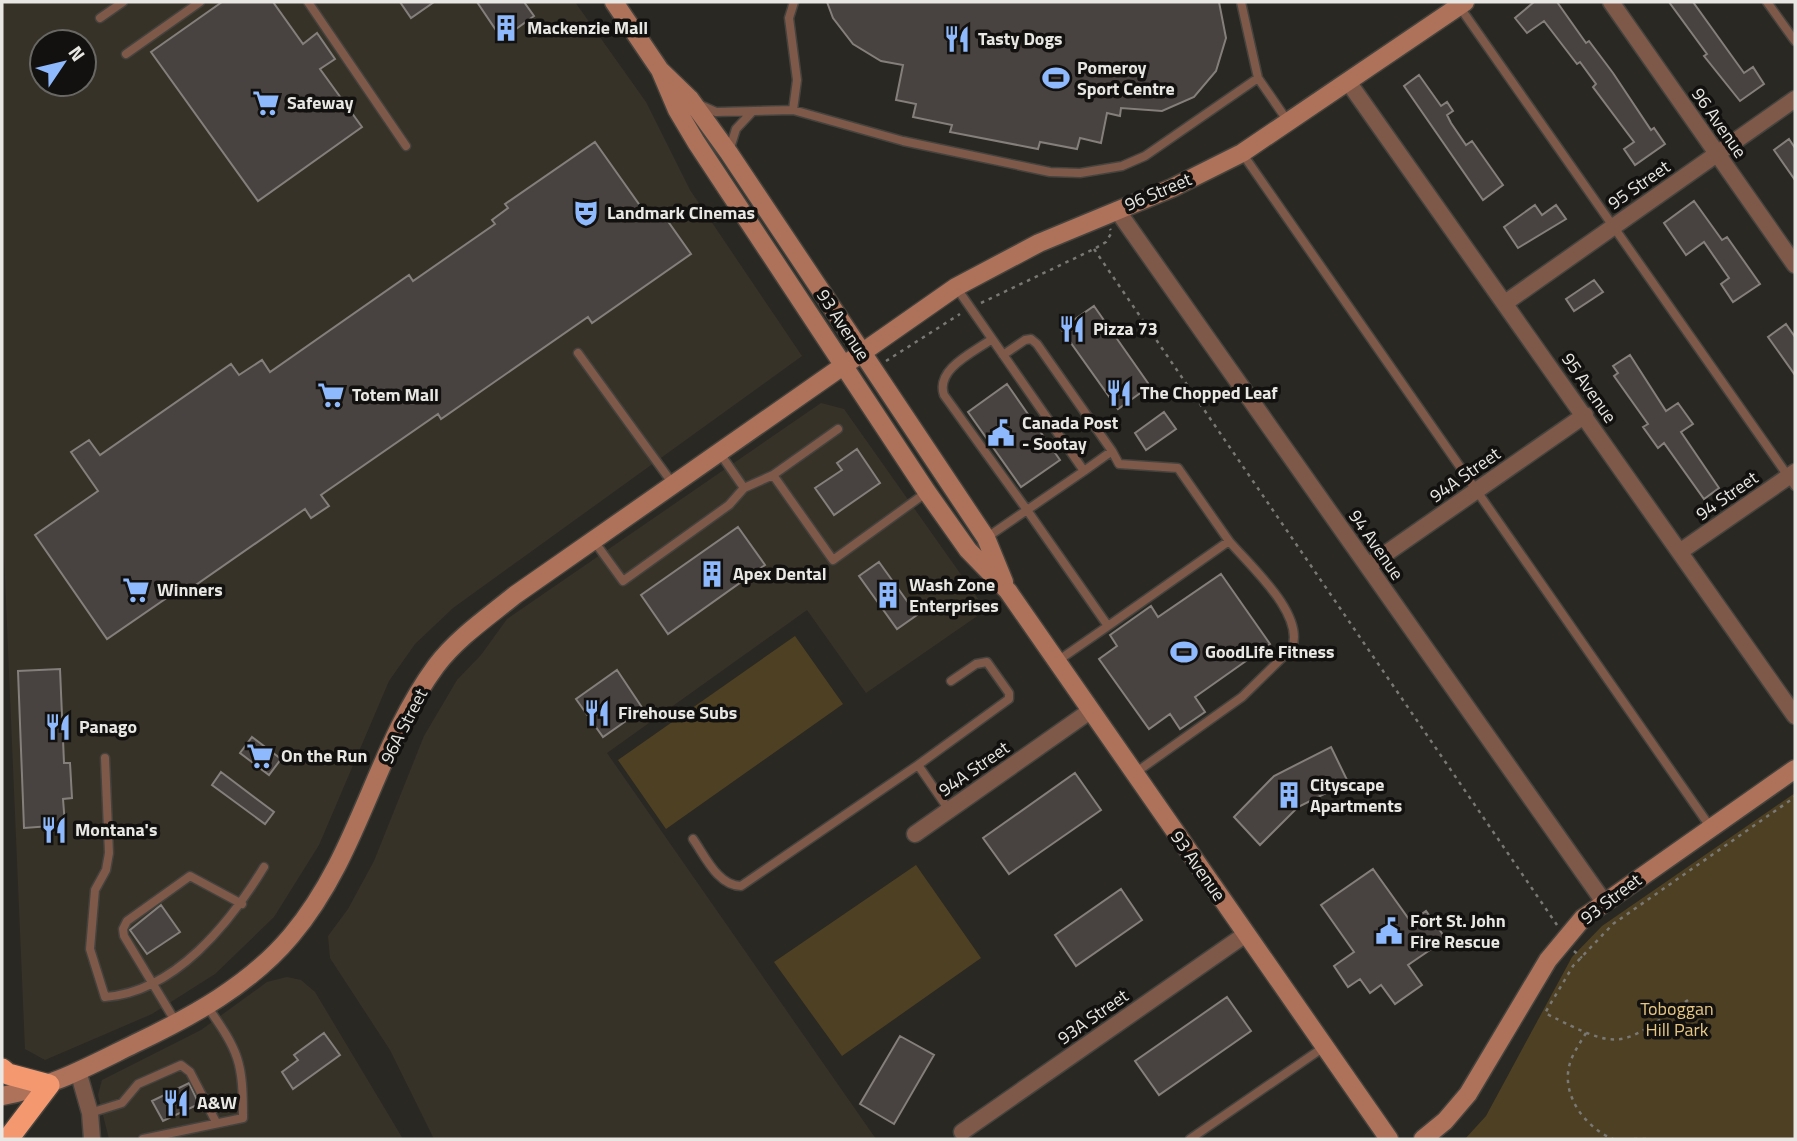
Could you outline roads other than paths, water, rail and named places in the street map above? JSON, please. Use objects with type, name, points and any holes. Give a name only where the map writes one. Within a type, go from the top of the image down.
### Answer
[{"type":"highway","points":[[2,1069],[8,1074],[49,1085],[8,1139]]},
{"type":"street","name":"93 Avenue","points":[[614,2],[660,69],[690,99],[729,153],[862,351],[986,538],[1008,591]]},
{"type":"street","name":"96 Avenue","points":[[1611,2],[1795,265]]},
{"type":"street","name":"96 Street","points":[[842,366],[956,287],[1039,243],[1242,153],[1462,4]]},
{"type":"street","name":"93 Avenue","points":[[660,69],[677,110],[696,142],[927,492],[968,550],[1008,591],[1389,1139]]},
{"type":"street","name":"95 Avenue","points":[[1349,83],[1795,716]]},
{"type":"street","name":"95 Street","points":[[1505,303],[1795,99]]},
{"type":"street","name":"94 Avenue","points":[[1117,210],[1604,902]]},
{"type":"street","name":"96A Street","points":[[2,1096],[49,1085],[177,1024],[207,1005],[279,949],[315,904],[363,815],[409,709],[438,665],[456,645],[515,595],[842,366]]},
{"type":"street","name":"94A Street","points":[[1368,566],[1585,415]]},
{"type":"street","name":"94 Street","points":[[1681,551],[1793,478]]},
{"type":"street","name":"94A Street","points":[[915,834],[1090,711]]},
{"type":"street","name":"93 Street","points":[[1423,1139],[1453,1112],[1480,1078],[1548,960],[1578,923],[1795,769]]},
{"type":"street","name":"93A Street","points":[[962,1132],[1246,934]]},
{"type":"street","points":[[78,1071],[90,1113],[92,1139]]},
{"type":"lane","points":[[100,18],[123,2]]},
{"type":"lane","points":[[126,54],[200,2]]},
{"type":"lane","points":[[309,2],[406,146]]},
{"type":"lane","points":[[793,110],[797,80],[789,18],[794,2]]},
{"type":"lane","points":[[1241,2],[1258,78],[1289,123]]},
{"type":"lane","points":[[1768,2],[1795,41]]},
{"type":"lane","points":[[1462,4],[1613,228],[1793,478]]},
{"type":"lane","points":[[690,99],[716,112],[793,110],[903,141],[1050,172],[1080,173],[1122,166],[1145,156],[1258,78]]},
{"type":"lane","points":[[729,153],[736,129],[751,113]]},
{"type":"lane","points":[[1242,153],[1474,491],[1711,828]]},
{"type":"lane","points":[[956,287],[1084,471]]},
{"type":"lane","points":[[992,339],[944,376],[941,386],[944,395],[1108,626]]},
{"type":"lane","points":[[1003,355],[1025,340],[1031,339],[1037,344],[1119,464],[1178,468],[1229,541],[1289,610],[1295,640],[1293,648],[1242,697],[1133,774]]},
{"type":"lane","points":[[578,353],[673,484]]},
{"type":"lane","points":[[593,540],[623,581],[729,505],[744,488],[773,475],[838,429]]},
{"type":"lane","points":[[986,538],[1112,451]]},
{"type":"lane","points":[[719,452],[744,488]]},
{"type":"lane","points":[[773,475],[833,560],[927,492]]},
{"type":"lane","points":[[1056,662],[1229,541]]},
{"type":"lane","points":[[693,839],[720,877],[728,884],[741,886],[1009,699],[1009,693],[987,662],[976,664],[951,681]]},
{"type":"lane","points":[[105,758],[109,853],[106,870],[96,890],[90,949],[105,997],[128,995],[152,982],[211,941],[242,904],[264,867]]},
{"type":"lane","points":[[918,765],[949,810]]},
{"type":"lane","points":[[177,1024],[124,936],[123,929],[127,921],[190,876],[242,904]]},
{"type":"lane","points":[[143,1139],[243,1118],[242,1067],[235,1050],[207,1005]]},
{"type":"lane","points":[[1189,1139],[1324,1047]]},
{"type":"lane","points":[[90,1113],[122,1103],[138,1084],[181,1065],[190,1072],[216,1122]]},
{"type":"place","name":"Mackenzie Mall","points":[[506,28]]},
{"type":"place","name":"Tasty Dogs","points":[[957,39]]},
{"type":"place","name":"Pomeroy Sport Centre","points":[[1056,78]]},
{"type":"place","name":"Safeway","points":[[266,103]]},
{"type":"place","name":"Landmark Cinemas","points":[[586,213]]},
{"type":"place","name":"Pizza 73","points":[[1072,329]]},
{"type":"place","name":"The Chopped Leaf","points":[[1119,393]]},
{"type":"place","name":"Totem Mall","points":[[331,395]]},
{"type":"place","name":"Canada Post - Sootay","points":[[1001,433]]},
{"type":"place","name":"Apex Dental","points":[[712,574]]},
{"type":"place","name":"Winners","points":[[136,590]]},
{"type":"place","name":"Wash Zone Enterprises","points":[[888,595]]},
{"type":"place","name":"GoodLife Fitness","points":[[1184,652]]},
{"type":"place","name":"Firehouse Subs","points":[[597,713]]},
{"type":"place","name":"Panago","points":[[58,727]]},
{"type":"place","name":"On the Run","points":[[260,756]]},
{"type":"place","name":"Cityscape Apartments","points":[[1289,795]]},
{"type":"place","name":"Montana's","points":[[54,830]]},
{"type":"place","name":"Fort St. John Fire Rescue","points":[[1389,931]]},
{"type":"place","name":"A&W","points":[[176,1103]]},
{"type":"park label","name":"Toboggan Hill Park","points":[[1677,1019]]}]
